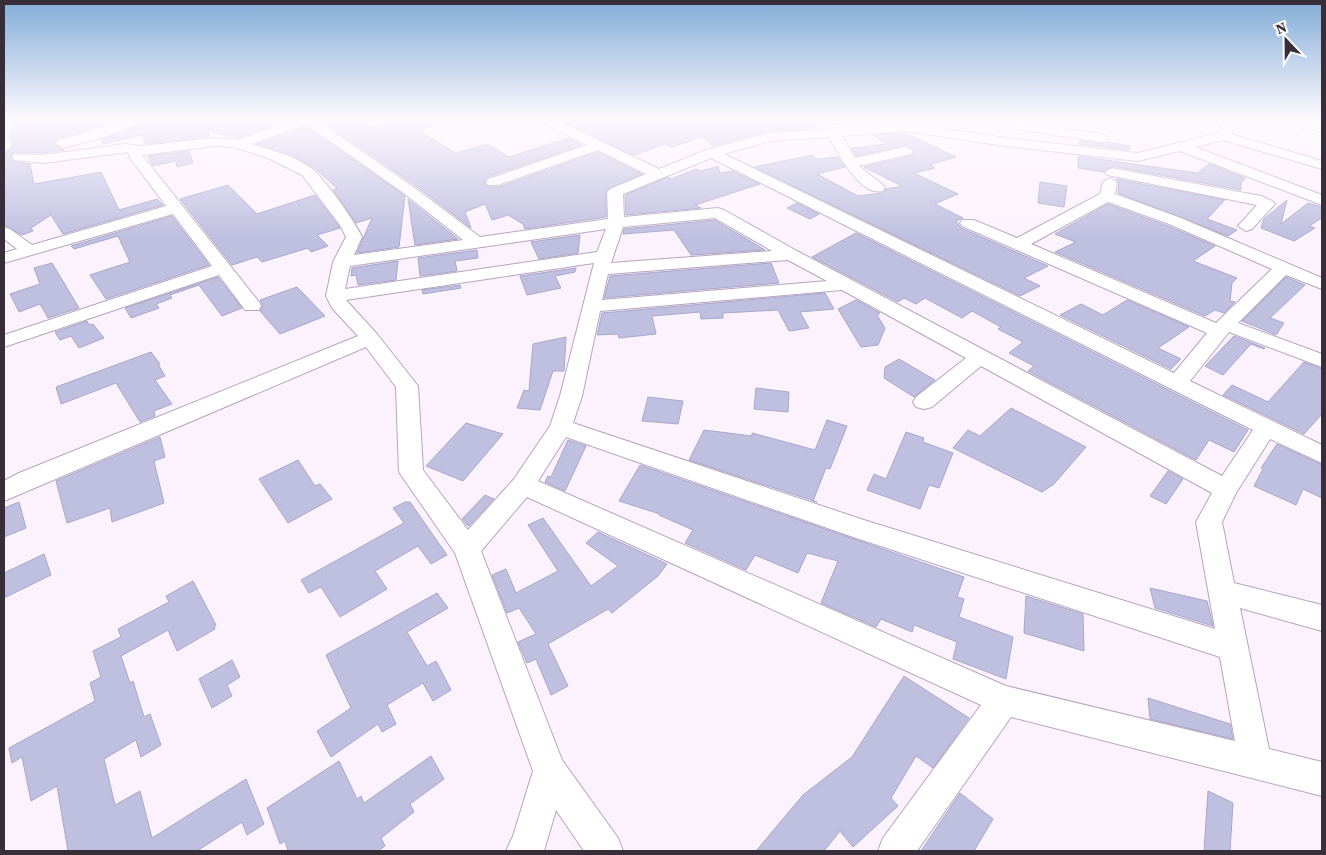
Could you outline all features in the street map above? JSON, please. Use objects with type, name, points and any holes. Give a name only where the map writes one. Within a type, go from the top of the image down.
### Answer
[{"type":"street","points":[[139,160],[252,306]]},
{"type":"street","points":[[283,160],[307,172],[348,224],[354,237],[342,262],[335,296],[339,304],[370,338],[407,386],[411,472],[467,549],[550,771],[605,851]]},
{"type":"street","points":[[364,160],[410,191],[477,243]]},
{"type":"street","points":[[494,182],[557,160]]},
{"type":"street","points":[[629,160],[657,174]]},
{"type":"street","points":[[467,549],[523,485],[561,427],[571,396],[602,262],[616,223],[615,192],[693,160]]},
{"type":"street","points":[[725,160],[1322,455]]},
{"type":"street","points":[[850,160],[853,168],[878,188]]},
{"type":"street","points":[[852,164],[870,160]]},
{"type":"street","points":[[1107,196],[1112,172],[1111,160]]},
{"type":"street","points":[[1217,160],[1322,200]]},
{"type":"street","points":[[1305,160],[1322,165]]},
{"type":"street","points":[[1112,172],[1261,201],[1267,204],[1246,226]]},
{"type":"street","points":[[1016,245],[1107,196],[1175,221],[1322,284]]},
{"type":"street","points":[[4,258],[176,208]]},
{"type":"street","points":[[342,262],[616,223],[718,213],[843,284],[1226,489]]},
{"type":"street","points":[[968,223],[1016,245],[1223,328],[1322,361]]},
{"type":"street","points":[[4,232],[29,250]]},
{"type":"street","points":[[335,296],[602,262],[791,255]]},
{"type":"street","points":[[4,341],[223,268]]},
{"type":"street","points":[[1177,383],[1223,328],[1283,268]]},
{"type":"street","points":[[591,306],[843,284]]},
{"type":"street","points":[[4,492],[28,479],[370,338]]},
{"type":"street","points":[[924,402],[980,357]]},
{"type":"street","points":[[561,427],[865,531],[1233,648]]},
{"type":"street","points":[[1255,761],[1209,522],[1226,489],[1266,428]]},
{"type":"street","points":[[523,485],[1004,700],[1322,779]]},
{"type":"street","points":[[1224,592],[1322,618]]},
{"type":"street","points":[[896,851],[1004,700]]},
{"type":"street","points":[[524,851],[528,847],[550,771]]},
{"type":"building","points":[[4,160],[30,164],[34,184],[101,172],[119,210],[157,199],[163,205],[63,234],[51,215],[31,228],[33,231],[22,235],[4,225]]},
{"type":"building","points":[[150,160],[192,160],[193,163],[177,167],[176,161],[153,166]]},
{"type":"building","points":[[301,160],[354,160],[405,196],[399,247],[357,253],[372,218],[356,223],[333,190],[337,188],[313,167]]},
{"type":"building","points":[[378,160],[538,160],[487,177],[484,183],[488,187],[499,187],[576,160],[614,160],[642,174],[606,191],[606,217],[525,229],[523,224],[508,215],[492,220],[485,204],[465,212],[471,228],[416,186]]},
{"type":"building","points":[[788,160],[840,160],[845,167],[817,174],[858,196],[883,193],[886,189],[902,186],[864,167],[894,160],[947,160],[930,165],[935,168],[914,173],[958,194],[935,204],[963,218],[956,221],[961,228],[1048,266],[1024,278],[1040,286],[1020,296],[754,167]]},
{"type":"building","points":[[1078,160],[1105,160],[1197,173],[1209,164],[1245,178],[1241,183],[1241,190],[1112,166],[1103,172],[1078,168]]},
{"type":"building","points":[[718,166],[720,173],[732,171],[760,184],[695,205],[701,208],[626,215],[625,195],[668,177],[671,179],[696,169],[701,171]]},
{"type":"building","points":[[1116,179],[1225,200],[1207,219],[1237,230],[1228,236],[1118,193],[1119,182]]},
{"type":"building","points":[[1040,182],[1067,186],[1064,207],[1038,203]]},
{"type":"building","points":[[228,185],[257,214],[315,195],[340,228],[317,235],[328,246],[311,252],[308,248],[262,262],[257,257],[232,265],[180,199]]},
{"type":"building","points":[[408,199],[458,239],[415,245]]},
{"type":"building","points":[[1287,200],[1281,224],[1308,203],[1322,207],[1322,218],[1309,226],[1315,228],[1294,241],[1261,228],[1264,219]]},
{"type":"building","points":[[797,203],[819,214],[810,219],[787,208]]},
{"type":"building","points":[[1108,204],[1215,246],[1193,261],[1237,278],[1232,283],[1230,301],[1235,302],[1224,313],[1215,310],[1205,316],[1055,252],[1076,242],[1055,234]]},
{"type":"building","points":[[172,216],[209,265],[106,299],[90,275],[130,262],[118,236],[74,249],[71,246]]},
{"type":"building","points":[[715,220],[765,250],[691,255],[674,230],[623,234],[624,229]]},
{"type":"building","points":[[856,233],[1248,430],[1234,452],[1209,440],[1196,460],[1028,371],[1034,366],[1009,353],[1023,342],[998,329],[1001,327],[972,311],[962,318],[925,298],[916,304],[904,298],[898,302],[812,257]]},
{"type":"building","points":[[580,235],[578,253],[539,259],[531,242]]},
{"type":"building","points":[[477,250],[478,258],[455,261],[457,271],[420,276],[418,258]]},
{"type":"building","points":[[398,261],[396,280],[358,285],[356,275],[351,276],[352,268]]},
{"type":"building","points":[[52,263],[79,308],[48,318],[40,304],[19,312],[10,294],[40,284],[34,268]]},
{"type":"building","points":[[771,263],[779,283],[604,298],[610,276]]},
{"type":"building","points":[[576,268],[575,272],[555,276],[561,288],[527,295],[520,276]]},
{"type":"building","points":[[218,277],[242,308],[222,316],[199,285],[170,295],[172,298],[156,304],[159,308],[131,318],[125,308]]},
{"type":"building","points":[[1286,277],[1305,285],[1270,318],[1284,323],[1276,335],[1242,321]]},
{"type":"building","points":[[460,285],[461,288],[423,294],[422,290]]},
{"type":"building","points":[[297,287],[325,316],[280,334],[260,311],[263,305],[260,300]]},
{"type":"building","points":[[825,293],[834,309],[800,312],[809,328],[789,331],[778,310],[723,313],[723,318],[701,319],[700,312],[652,316],[656,334],[619,338],[618,334],[597,335],[602,313]]},
{"type":"building","points":[[856,300],[880,313],[877,315],[885,328],[878,345],[861,347],[838,309]]},
{"type":"building","points":[[1127,300],[1189,327],[1158,348],[1181,359],[1171,369],[1060,315],[1081,304],[1103,315]]},
{"type":"building","points":[[87,321],[89,325],[93,324],[104,338],[79,348],[71,336],[60,340],[55,332]]},
{"type":"building","points":[[1234,336],[1265,348],[1251,344],[1223,375],[1205,366]]},
{"type":"building","points":[[566,337],[564,371],[553,371],[540,410],[517,408],[524,390],[529,391],[533,344]]},
{"type":"building","points":[[151,352],[160,364],[158,364],[165,376],[155,380],[172,404],[154,411],[155,416],[140,422],[116,383],[61,404],[56,387]]},
{"type":"building","points":[[899,359],[935,380],[914,397],[884,378],[885,367]]},
{"type":"building","points":[[1304,362],[1322,369],[1322,414],[1304,434],[1223,395],[1232,385],[1268,402]]},
{"type":"building","points":[[756,388],[789,392],[788,412],[754,409]]},
{"type":"building","points":[[648,397],[683,401],[678,424],[642,421]]},
{"type":"building","points":[[1011,408],[1086,447],[1054,484],[1042,492],[953,448],[968,430],[980,436]]},
{"type":"building","points":[[827,420],[847,426],[830,469],[826,468],[813,501],[689,460],[704,430],[752,436],[752,433],[815,450]]},
{"type":"building","points":[[466,423],[503,434],[463,481],[426,466]]},
{"type":"building","points":[[906,432],[924,438],[923,442],[953,453],[939,488],[929,485],[920,509],[867,490],[874,474],[886,479]]},
{"type":"building","points":[[160,437],[165,457],[154,461],[164,503],[112,522],[110,508],[67,523],[56,481]]},
{"type":"building","points":[[568,440],[586,446],[565,491],[545,482],[548,476],[551,477]]},
{"type":"building","points":[[1277,444],[1322,465],[1322,498],[1303,489],[1296,505],[1254,486],[1263,469],[1261,468]]},
{"type":"building","points":[[298,460],[315,486],[320,484],[332,499],[288,523],[259,479]]},
{"type":"building","points":[[640,465],[964,577],[957,597],[964,599],[959,617],[1013,637],[1006,679],[953,659],[957,642],[914,625],[912,632],[881,619],[876,627],[821,603],[838,561],[807,553],[798,573],[755,555],[746,570],[685,543],[693,530],[660,514],[619,501]]},
{"type":"building","points":[[1168,471],[1183,479],[1166,504],[1150,496]]},
{"type":"building","points":[[485,495],[494,499],[469,526],[467,525],[462,519]]},
{"type":"building","points":[[19,502],[26,528],[4,537],[4,508]]},
{"type":"building","points":[[405,502],[410,502],[447,555],[431,564],[418,546],[375,571],[387,589],[340,617],[321,587],[309,593],[301,580],[404,523],[393,508]]},
{"type":"building","points":[[543,518],[591,586],[618,566],[586,543],[598,532],[667,564],[658,576],[612,613],[608,609],[548,644],[568,686],[551,695],[536,659],[527,663],[518,642],[536,634],[519,608],[507,613],[492,575],[506,569],[516,593],[558,571],[528,525]]},
{"type":"building","points":[[44,554],[51,575],[4,598],[4,573]]},
{"type":"building","points":[[193,581],[216,625],[214,626],[215,629],[177,651],[168,630],[121,656],[130,683],[133,681],[144,717],[150,714],[161,745],[141,757],[136,740],[104,759],[115,805],[140,791],[152,838],[246,779],[264,824],[247,835],[242,822],[197,851],[68,851],[57,786],[31,801],[22,757],[12,763],[9,748],[95,701],[90,683],[101,677],[93,651],[121,637],[118,629],[169,602],[166,596]]},
{"type":"building","points":[[1150,588],[1207,601],[1213,626],[1155,608]]},
{"type":"building","points":[[437,593],[448,608],[407,632],[427,666],[436,661],[451,690],[433,701],[423,683],[387,705],[396,724],[382,732],[378,724],[331,757],[317,731],[351,708],[326,655]]},
{"type":"building","points":[[1026,596],[1083,614],[1084,651],[1024,633]]},
{"type":"building","points":[[232,660],[240,677],[227,685],[232,696],[212,708],[199,679]]},
{"type":"building","points":[[904,676],[969,718],[933,768],[916,756],[891,798],[898,806],[853,847],[840,831],[824,851],[756,851],[803,795],[852,757]]},
{"type":"building","points":[[1148,698],[1230,724],[1233,739],[1150,719]]},
{"type":"building","points":[[431,756],[444,779],[410,804],[414,812],[381,838],[385,846],[378,851],[288,851],[285,841],[280,844],[267,808],[339,761],[357,799],[361,796],[364,803]]},
{"type":"building","points":[[1208,791],[1233,803],[1230,851],[1204,851]]},
{"type":"building","points":[[960,793],[993,819],[974,851],[921,851]]}]
